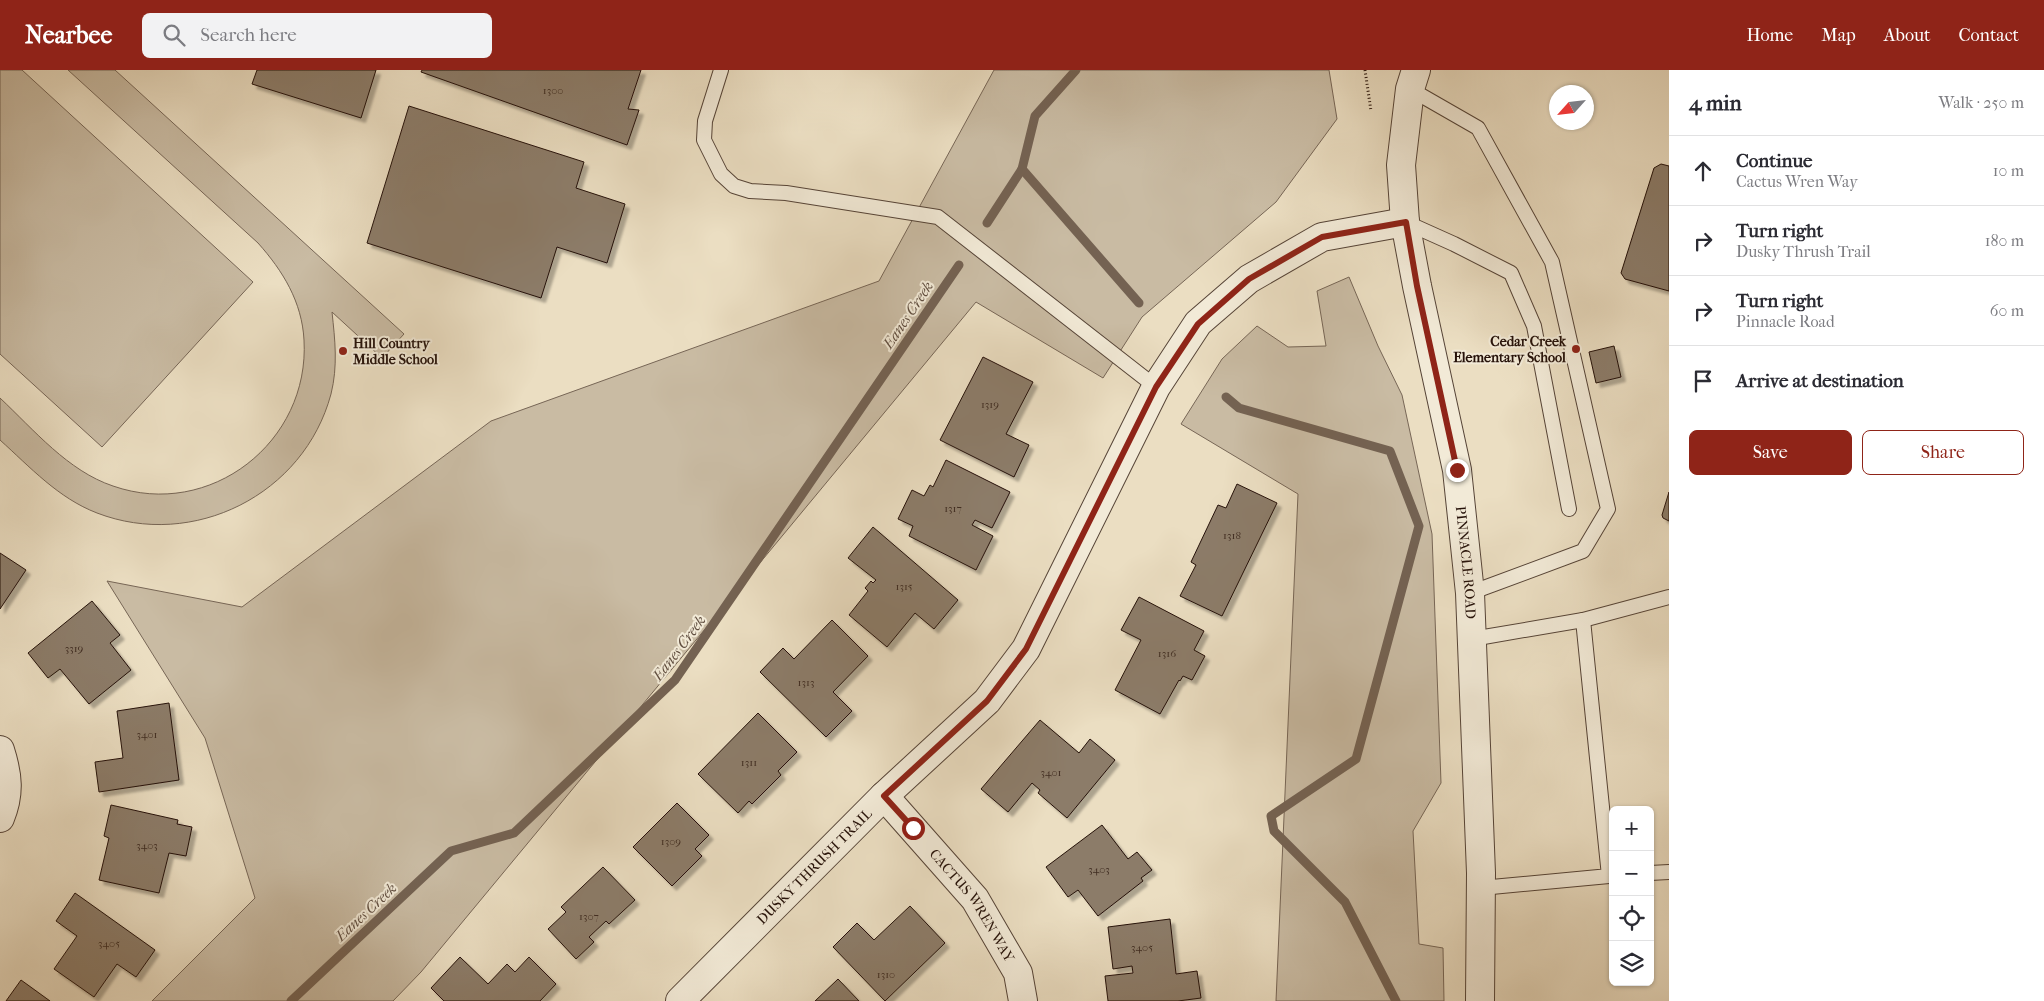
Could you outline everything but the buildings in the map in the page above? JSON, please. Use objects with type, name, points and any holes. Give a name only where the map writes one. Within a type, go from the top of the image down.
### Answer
[{"type":"street","name":"PINNACLE ROAD","points":[[1413,79],[1401,165],[1406,222],[1417,286],[1457,470],[1470,593],[1481,888],[1480,1001]]},
{"type":"street","name":"DUSKY THRUSH TRAIL","points":[[680,1001],[884,796],[987,701],[1026,649],[1156,387],[1198,324],[1249,279],[1322,237],[1406,222]]},
{"type":"street","points":[[0,750],[7,772],[6,803],[0,818]]},
{"type":"street","name":"CACTUS WREN WAY","points":[[884,796],[975,899],[1018,973],[1024,1001]]},
{"type":"lane","points":[[722,70],[705,121],[704,140],[721,174],[734,186],[750,191],[786,193],[938,217],[1156,387]]},
{"type":"lane","points":[[1413,79],[1478,128],[1552,262],[1608,509],[1583,552],[1470,593]]},
{"type":"lane","points":[[1406,222],[1510,273],[1534,326],[1569,509]]},
{"type":"lane","points":[[1472,639],[1583,620],[1669,597]]},
{"type":"lane","points":[[1583,620],[1609,858]]},
{"type":"lane","points":[[1654,873],[1669,872]]},
{"type":"lane","points":[[1481,888],[1609,876]]},
{"type":"path","points":[[1365,70],[1371,111]]},
{"type":"shaded area","points":[[0,70],[22,70],[253,282],[102,447],[0,354]]},
{"type":"shaded area","points":[[68,70],[115,70],[404,334],[382,358],[332,312],[335,373],[331,394],[317,430],[297,460],[270,486],[240,505],[206,518],[170,524],[134,523],[97,513],[83,507],[57,490],[0,440],[0,398],[66,460],[97,479],[113,486],[149,494],[185,492],[218,482],[247,464],[272,440],[290,411],[301,377],[304,340],[299,313],[290,288],[275,265],[258,243]]},
{"type":"shaded area","points":[[994,70],[1329,70],[1337,119],[1276,202],[1142,317],[1103,378],[976,302],[421,972],[393,1001],[152,1001],[255,898],[205,738],[107,581],[242,607],[491,421],[879,281]]},
{"type":"shaded area","points":[[1349,277],[1378,346],[1402,395],[1432,534],[1441,783],[1413,831],[1419,944],[1443,948],[1444,1001],[1276,1001],[1298,494],[1181,424],[1222,359],[1257,326],[1288,347],[1326,346],[1317,291]]},
{"type":"waterway","name":"Eanes Creek","points":[[987,223],[1022,169],[1035,116],[1076,70]]},
{"type":"waterway","points":[[1022,169],[1139,303]]},
{"type":"waterway","name":"Eanes Creek","points":[[291,1001],[451,851],[514,833],[675,680],[959,265]]},
{"type":"waterway","points":[[1226,397],[1239,408],[1390,451],[1419,526],[1356,759],[1271,816],[1274,831],[1345,902],[1396,1001]]},
{"type":"place","name":"Cedar Creek Elementary School","points":[[1576,349]]},
{"type":"place","name":"Hill Country Middle School","points":[[343,351]]},
{"type":"route","points":[[913,828],[884,796],[987,701],[1026,649],[1156,387],[1198,324],[1249,279],[1322,237],[1406,222],[1417,286],[1457,470]]}]
